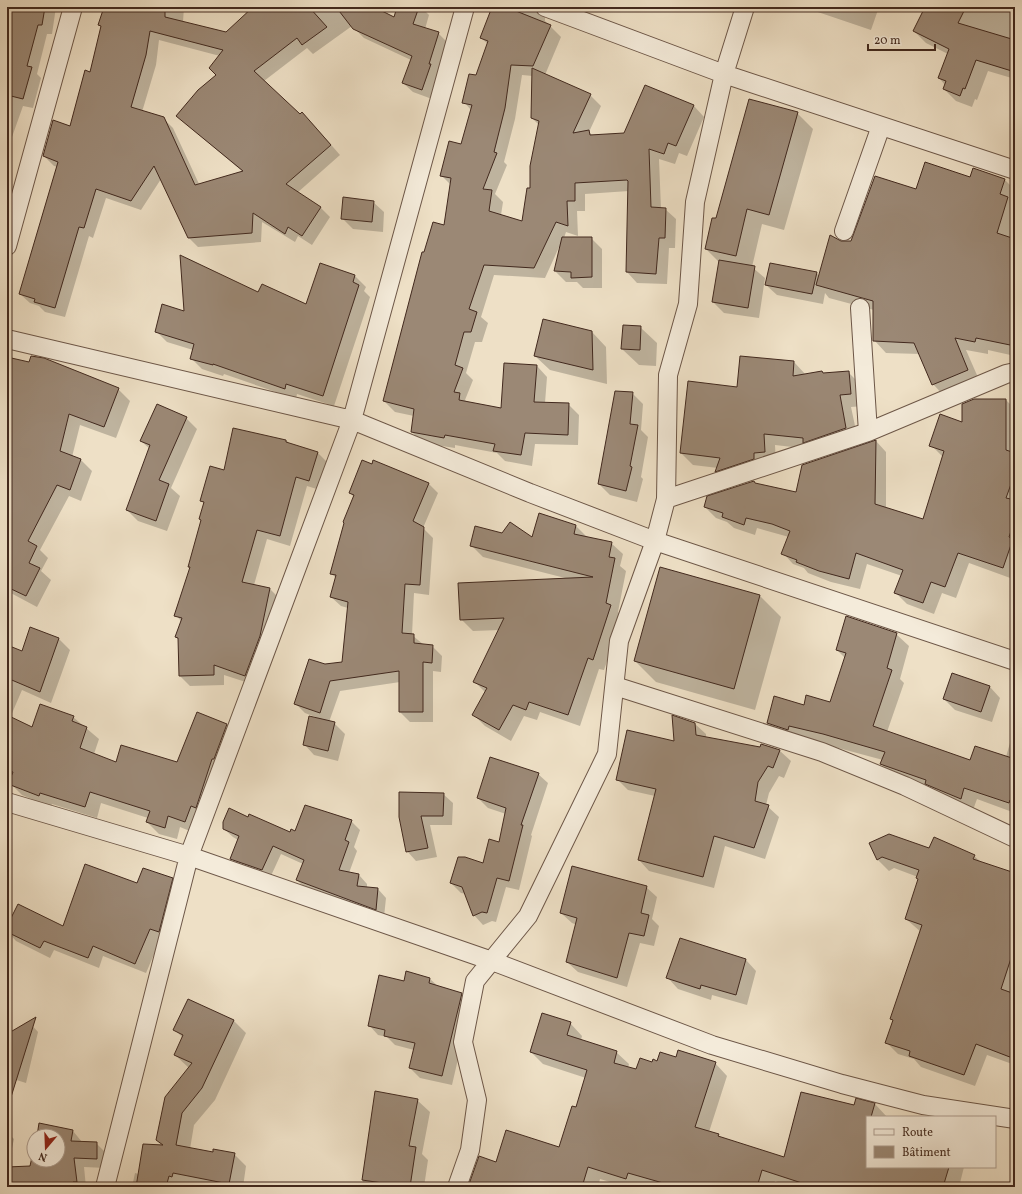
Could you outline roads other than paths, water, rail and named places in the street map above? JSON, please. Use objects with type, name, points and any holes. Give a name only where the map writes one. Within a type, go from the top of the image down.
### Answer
[{"type":"street","points":[[7,246],[73,7]]},
{"type":"street","points":[[105,1187],[189,856],[352,420],[465,7]]},
{"type":"street","points":[[545,7],[724,74],[1015,170]]},
{"type":"street","points":[[457,1187],[470,1150],[477,1100],[463,1042],[475,981],[528,916],[607,754],[619,641],[655,541],[666,499],[668,375],[688,304],[696,202],[724,74],[745,7]]},
{"type":"street","points":[[844,231],[881,126]]},
{"type":"street","points":[[860,308],[868,432]]},
{"type":"street","points":[[7,339],[352,420],[530,493],[655,541],[1015,661]]},
{"type":"street","points":[[666,499],[868,432],[1006,374],[1015,372]]},
{"type":"street","points":[[615,686],[822,752],[904,786],[1015,838]]},
{"type":"street","points":[[7,802],[189,856],[492,961],[712,1045],[842,1084],[923,1105],[995,1116]]},
{"type":"street","points":[[996,1116],[1015,1119]]}]
